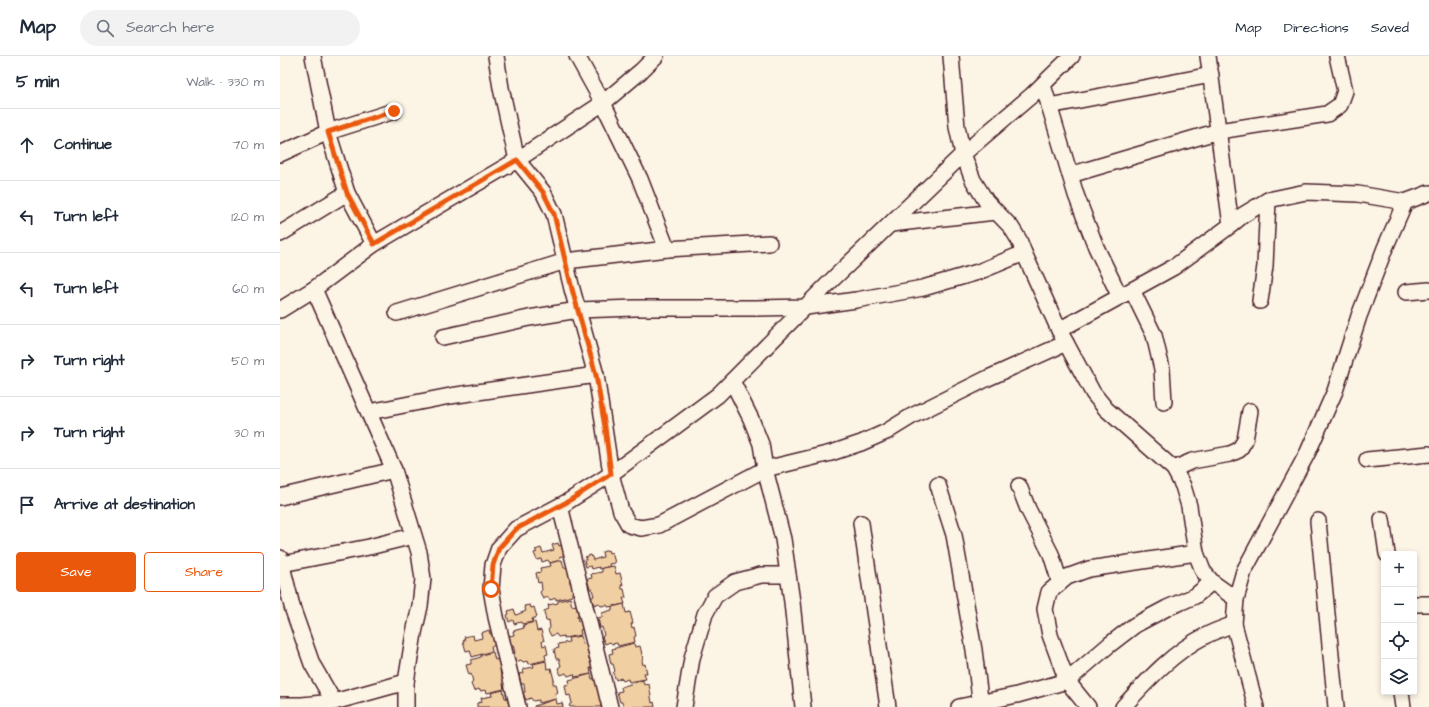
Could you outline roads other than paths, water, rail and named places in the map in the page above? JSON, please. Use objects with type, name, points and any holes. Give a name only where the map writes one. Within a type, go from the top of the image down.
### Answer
[{"type":"street","points":[[313,56],[328,132],[347,193],[374,244]]},
{"type":"street","points":[[496,56],[501,88],[517,160],[543,192],[554,214],[596,375],[611,474],[621,511],[629,525],[641,528],[659,525],[765,469],[861,443],[886,432],[912,416],[986,379],[1063,337],[1126,293],[1174,267],[1243,215],[1268,200],[1306,192],[1358,194],[1405,202],[1429,193]]},
{"type":"street","points":[[577,56],[603,104],[640,179],[667,249]]},
{"type":"street","points":[[280,310],[314,289],[374,244],[517,160],[603,104],[656,56]]},
{"type":"street","points":[[950,56],[957,127],[963,154],[973,180],[986,201],[1011,227],[1019,240],[1063,337],[1093,393],[1106,409],[1174,469],[1183,486],[1189,506],[1196,553],[1203,572],[1212,582],[1236,599]]},
{"type":"street","points":[[518,707],[491,589],[493,565],[499,548],[516,529],[560,506],[611,474],[718,395],[963,154],[1043,85],[1072,56]]},
{"type":"street","points":[[1208,56],[1231,225]]},
{"type":"street","points":[[1070,175],[1219,131],[1327,114],[1340,105],[1344,91],[1337,56]]},
{"type":"street","points":[[1049,106],[1211,75]]},
{"type":"street","points":[[1043,85],[1076,195],[1096,247],[1154,335],[1162,369],[1164,402]]},
{"type":"street","points":[[280,154],[328,132],[394,111]]},
{"type":"street","points":[[280,234],[347,193]]},
{"type":"street","points":[[1260,301],[1265,266],[1268,200]]},
{"type":"street","points":[[1256,707],[1234,624],[1236,599],[1244,571],[1305,457],[1335,391],[1359,316],[1385,248],[1405,202]]},
{"type":"street","points":[[1229,209],[1236,215],[1243,215]]},
{"type":"street","points":[[891,224],[995,212]]},
{"type":"street","points":[[397,313],[566,261],[667,249],[769,243]]},
{"type":"street","points":[[443,337],[529,318],[578,310],[635,308],[806,307],[856,300],[923,288],[978,272],[1024,253]]},
{"type":"street","points":[[314,289],[394,470],[419,552],[423,579],[420,606],[406,682],[406,707]]},
{"type":"street","points":[[1406,292],[1429,290]]},
{"type":"street","points":[[369,412],[450,396],[596,375]]},
{"type":"street","points":[[732,381],[751,419],[761,444],[765,469],[783,539],[803,707]]},
{"type":"street","points":[[1174,469],[1192,460],[1230,454],[1239,450],[1246,440],[1250,411]]},
{"type":"street","points":[[1367,460],[1429,454]]},
{"type":"street","points":[[280,497],[394,470]]},
{"type":"street","points":[[938,486],[954,535],[974,650],[980,705]]},
{"type":"street","points":[[1019,486],[1028,509],[1051,554],[1060,583]]},
{"type":"street","points":[[560,506],[610,707]]},
{"type":"street","points":[[1382,519],[1387,551]]},
{"type":"street","points":[[1318,521],[1336,707]]},
{"type":"street","points":[[861,523],[888,707]]},
{"type":"street","points":[[334,702],[312,664],[293,610],[281,561],[369,547],[413,536]]},
{"type":"street","points":[[1088,707],[1067,681],[1050,635],[1045,608],[1049,592],[1067,577],[1089,569],[1196,553]]},
{"type":"street","points":[[684,707],[692,658],[705,614],[715,596],[735,582],[761,575],[788,575]]},
{"type":"street","points":[[958,707],[980,705],[1067,681],[1135,624],[1195,596],[1212,582]]},
{"type":"street","points":[[1417,604],[1429,604]]},
{"type":"street","points":[[1123,707],[1142,686],[1177,654],[1205,636],[1234,624]]},
{"type":"street","points":[[280,705],[302,705],[334,702],[406,682]]},
{"type":"street","points":[[1401,695],[1403,707]]}]
